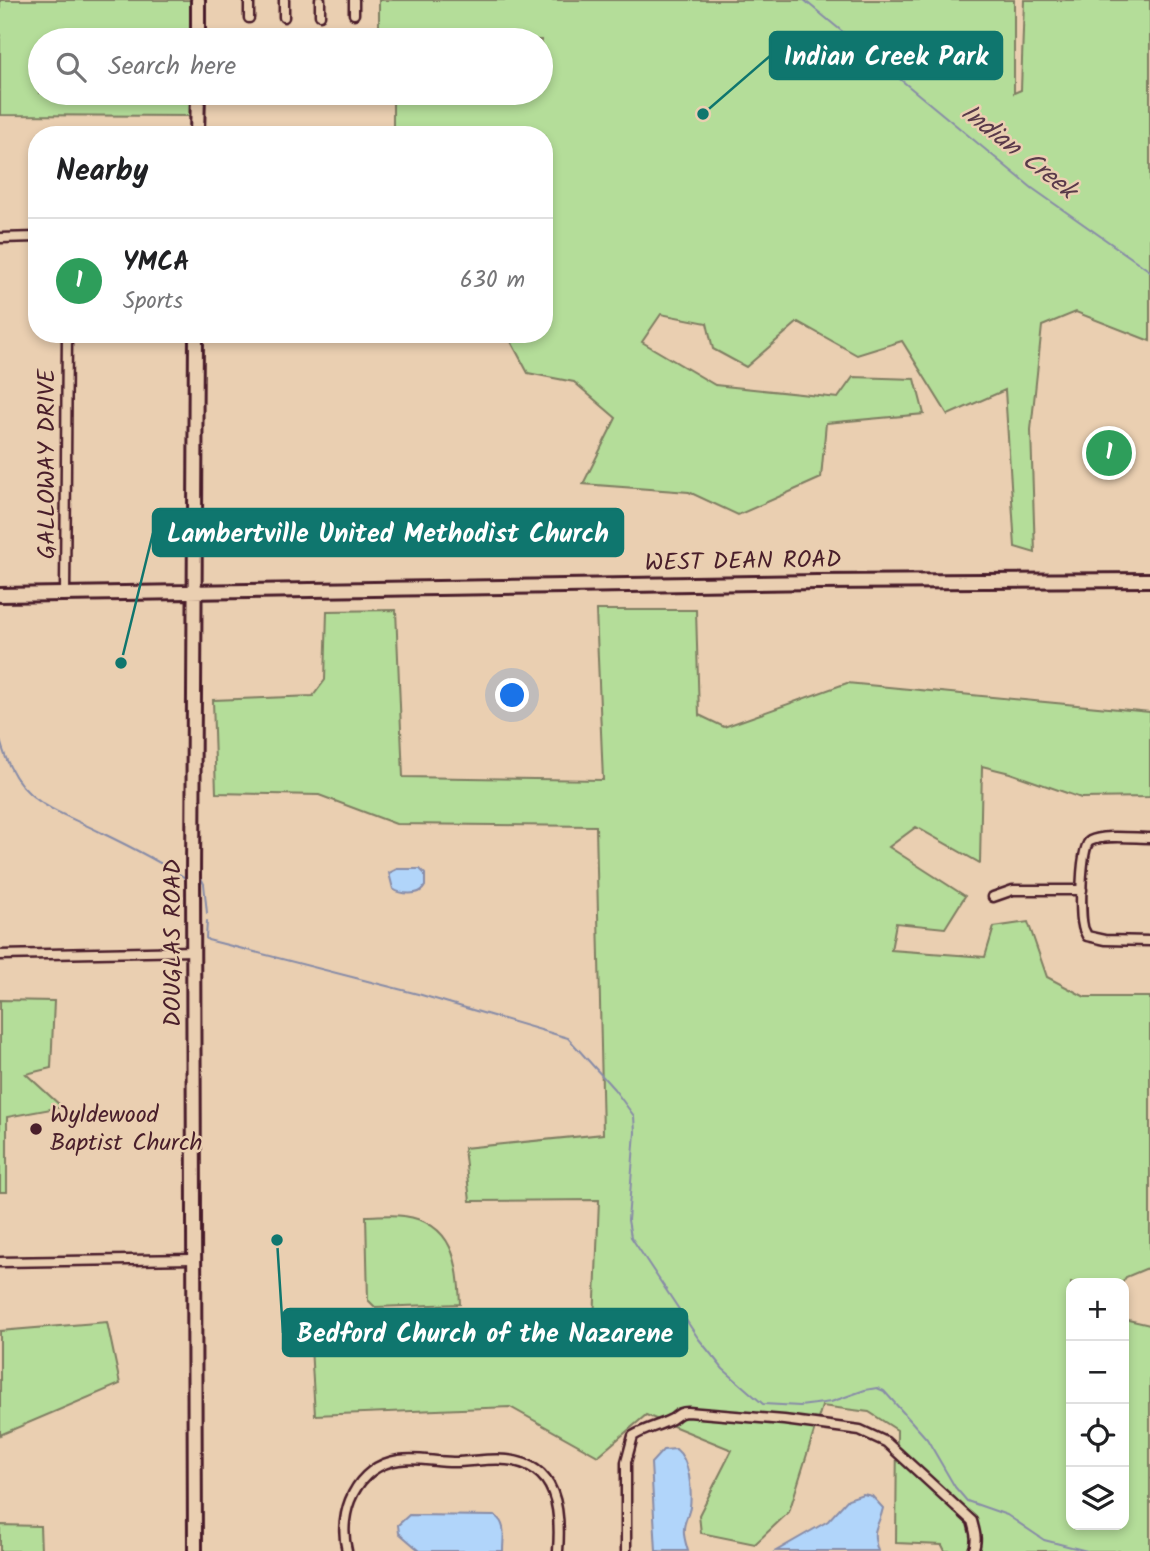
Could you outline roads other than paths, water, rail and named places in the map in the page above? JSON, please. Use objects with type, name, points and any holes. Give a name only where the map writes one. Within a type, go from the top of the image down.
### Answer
[{"type":"street","points":[[198,0],[198,28]]},
{"type":"street","points":[[249,0],[249,18]]},
{"type":"street","points":[[284,0],[284,16]]},
{"type":"street","points":[[320,0],[320,15]]},
{"type":"street","points":[[354,0],[355,14]]},
{"type":"street","points":[[197,126],[198,105]]},
{"type":"street","points":[[0,238],[28,237]]},
{"type":"street","name":"GALLOWAY DRIVE","points":[[65,594],[67,343]]},
{"type":"street","name":"DOUGLAS ROAD","points":[[195,1551],[193,1259],[196,343]]},
{"type":"street","name":"WEST DEAN ROAD","points":[[0,596],[195,590],[1150,580]]},
{"type":"street","points":[[1150,838],[1099,838],[1085,844],[1082,890],[1083,927],[1087,936],[1105,940],[1150,941]]},
{"type":"street","points":[[993,897],[1013,890],[1082,890]]},
{"type":"street","points":[[0,955],[194,951]]},
{"type":"street","points":[[0,1262],[193,1259]]},
{"type":"street","points":[[626,1551],[626,1462],[633,1436],[671,1419],[679,1412],[784,1420],[860,1430],[886,1441],[972,1521],[976,1534],[973,1551]]},
{"type":"street","points":[[347,1551],[344,1521],[357,1486],[383,1464],[412,1459],[453,1462],[507,1460],[530,1468],[548,1483],[557,1503],[560,1523],[558,1551]]},
{"type":"water","points":[[397,869],[420,869],[425,874],[425,886],[415,893],[393,889],[389,873]]},
{"type":"water","points":[[676,1449],[687,1468],[691,1492],[684,1532],[688,1551],[656,1551],[651,1463],[663,1450]]},
{"type":"water","points":[[863,1494],[872,1496],[883,1508],[875,1532],[878,1551],[776,1551],[828,1521],[848,1499]]},
{"type":"water","points":[[409,1515],[495,1516],[503,1527],[503,1551],[420,1551],[399,1533],[398,1525]]},
{"type":"waterway","name":"Indian Creek","points":[[804,0],[1032,188],[1150,271]]},
{"type":"waterway","points":[[0,740],[16,777],[38,800],[187,879]]},
{"type":"waterway","points":[[202,880],[207,913]]},
{"type":"waterway","points":[[207,921],[208,940],[418,994],[568,1038],[614,1089],[634,1116],[628,1220],[631,1237],[698,1338],[723,1369],[763,1404],[800,1406],[831,1402],[865,1390],[877,1388],[884,1391],[927,1439],[955,1487],[967,1501],[1007,1515],[1044,1540],[1087,1551]]},
{"type":"place","name":"Indian Creek Park","points":[[703,114]]},
{"type":"place","name":"YMCA","points":[[1109,453]]},
{"type":"place","name":"Lambertville United Methodist Church","points":[[121,663]]},
{"type":"place","name":"Wyldewood Baptist Church","points":[[36,1129]]},
{"type":"place","name":"Bedford Church of the Nazarene","points":[[277,1240]]}]
